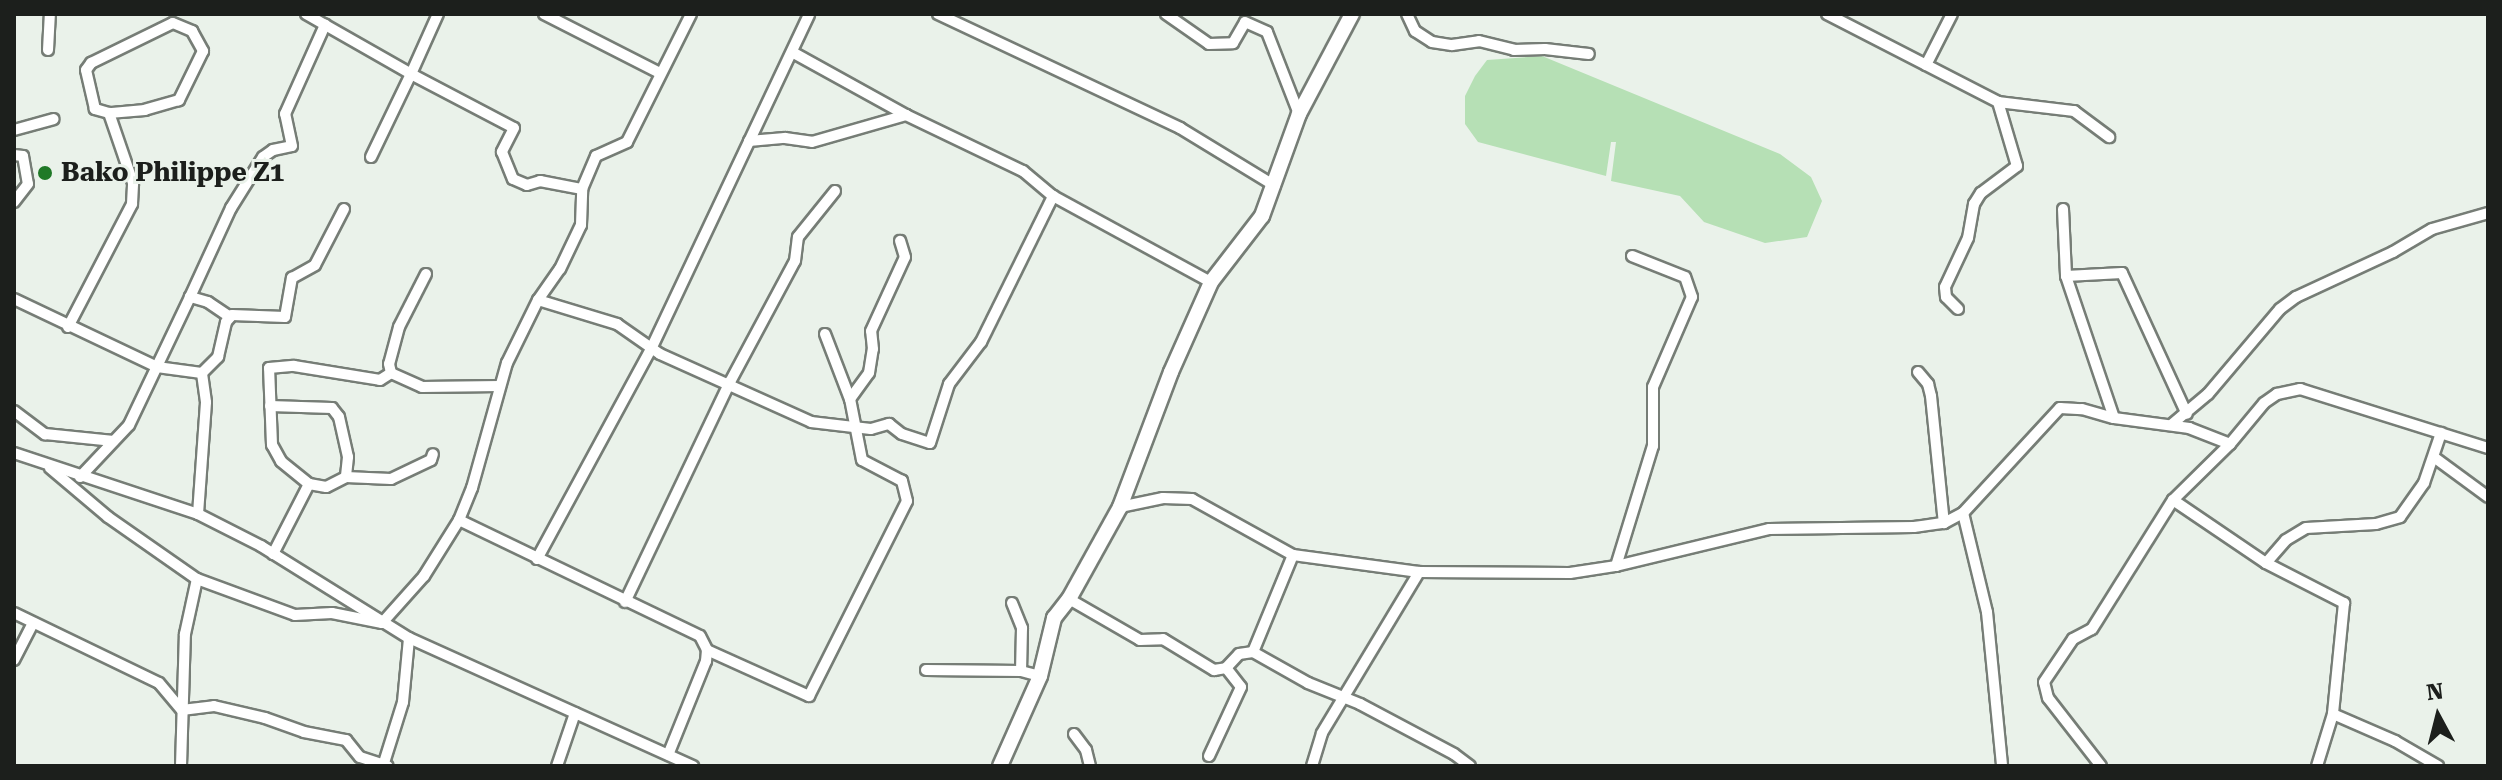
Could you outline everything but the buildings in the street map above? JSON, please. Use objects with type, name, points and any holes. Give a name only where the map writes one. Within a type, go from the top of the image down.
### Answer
[{"type":"street","points":[[48,50],[50,14]]},
{"type":"street","points":[[306,14],[514,128],[502,152],[513,179],[527,185],[540,181],[582,189]]},
{"type":"street","points":[[371,157],[438,14]]},
{"type":"street","points":[[544,14],[660,73]]},
{"type":"street","points":[[382,623],[424,576],[459,520],[507,363],[538,300],[560,269],[581,225],[582,189],[596,156],[627,142],[691,14]]},
{"type":"street","points":[[537,559],[651,349],[809,14]]},
{"type":"street","points":[[938,14],[1180,128],[1275,186]]},
{"type":"street","points":[[1166,14],[1209,44],[1233,43],[1245,22],[1267,32],[1299,114]]},
{"type":"street","points":[[1000,766],[1040,676],[1054,618],[1069,599],[1120,507],[1171,372],[1211,282],[1262,216],[1299,114],[1352,14]]},
{"type":"street","points":[[1407,14],[1415,31],[1432,42],[1452,45],[1479,41],[1514,50],[1545,49],[1589,54]]},
{"type":"street","points":[[1827,14],[1998,102],[2074,111],[2109,137]]},
{"type":"street","points":[[1926,65],[1952,14]]},
{"type":"street","points":[[173,23],[192,31],[203,51],[179,100],[145,110],[109,113],[95,109],[86,70],[91,63],[173,23]]},
{"type":"street","points":[[80,477],[129,425],[231,208],[263,157],[273,150],[292,146],[285,114],[325,25]]},
{"type":"street","points":[[792,52],[906,115],[1023,171],[1053,196],[1211,282]]},
{"type":"street","points":[[1958,309],[1946,297],[1945,287],[1968,238],[1974,204],[1981,193],[2017,166],[1998,102]]},
{"type":"street","points":[[68,327],[132,204],[133,183],[109,113]]},
{"type":"street","points":[[749,141],[785,138],[812,142],[906,115]]},
{"type":"street","points":[[14,130],[54,119]]},
{"type":"street","points":[[14,155],[23,156],[28,184],[14,202]]},
{"type":"street","points":[[625,602],[730,382],[795,261],[798,237],[835,191]]},
{"type":"street","points":[[538,300],[612,321],[651,349],[730,382],[811,422],[871,429],[889,424],[902,434],[930,443],[949,384],[981,342],[1053,196]]},
{"type":"street","points":[[190,297],[208,302],[230,317],[285,317],[292,278],[315,265],[344,209]]},
{"type":"street","points":[[2063,209],[2066,276],[2114,418]]},
{"type":"street","points":[[2171,425],[2187,414],[2280,309],[2296,297],[2393,252],[2432,229],[2488,213]]},
{"type":"street","points":[[850,399],[869,373],[873,349],[871,331],[905,257],[900,241]]},
{"type":"street","points":[[1616,566],[1653,446],[1653,387],[1692,297],[1685,277],[1632,256]]},
{"type":"street","points":[[2066,276],[2122,273],[2187,414]]},
{"type":"street","points":[[391,373],[389,364],[399,327],[426,274]]},
{"type":"street","points":[[14,299],[157,367],[202,373]]},
{"type":"street","points":[[202,373],[218,357],[230,317]]},
{"type":"street","points":[[459,520],[700,636],[707,650],[809,696],[907,501],[902,481],[862,460],[850,399],[825,334]]},
{"type":"street","points":[[391,373],[380,380],[294,366],[269,368],[272,445],[281,461],[309,484],[326,487],[346,477],[391,479],[431,460],[433,454]]},
{"type":"street","points":[[1918,372],[1928,384],[1931,396],[1944,523]]},
{"type":"street","points":[[198,514],[206,402],[202,373]]},
{"type":"street","points":[[391,373],[422,387],[500,386]]},
{"type":"street","points":[[2101,766],[2048,698],[2044,682],[2073,639],[2092,629],[2097,622],[2173,500],[2230,444],[2264,403],[2287,390],[2300,389],[2488,448]]},
{"type":"street","points":[[270,406],[332,408],[339,417],[348,457],[346,477]]},
{"type":"street","points":[[1120,507],[1163,498],[1192,499],[1293,555],[1419,572],[1570,573],[1616,566],[1769,529],[1914,527],[1944,523],[1963,513],[2054,412],[2069,407],[2114,418],[2171,425],[2205,433],[2230,444]]},
{"type":"street","points":[[14,411],[45,434],[114,441]]},
{"type":"street","points":[[2266,563],[2286,540],[2306,528],[2376,524],[2400,517],[2413,502],[2435,458],[2441,433]]},
{"type":"street","points":[[14,453],[50,468],[155,498],[198,514],[273,554],[409,638],[693,766]]},
{"type":"street","points":[[2435,458],[2488,497]]},
{"type":"street","points":[[50,468],[108,517],[197,579],[295,615],[332,613],[382,623]]},
{"type":"street","points":[[273,554],[309,484]]},
{"type":"street","points":[[2173,500],[2266,563],[2344,603],[2333,714],[2317,766]]},
{"type":"street","points":[[1963,513],[1987,612],[2002,766]]},
{"type":"street","points":[[1253,652],[1293,555]]},
{"type":"street","points":[[1312,766],[1322,733],[1419,572]]},
{"type":"street","points":[[185,765],[182,710],[185,634],[197,579]]},
{"type":"street","points":[[1069,599],[1140,640],[1163,639],[1214,670],[1226,668],[1239,654],[1253,652],[1454,754],[1470,766]]},
{"type":"street","points":[[1012,603],[1022,628],[1021,671]]},
{"type":"street","points":[[14,613],[159,683],[182,710]]},
{"type":"street","points":[[14,660],[33,623]]},
{"type":"street","points":[[182,710],[214,706],[265,718],[304,732],[346,740],[360,757],[385,766],[403,702],[409,638]]},
{"type":"street","points":[[668,755],[707,650]]},
{"type":"street","points":[[1209,756],[1241,687],[1226,668]]},
{"type":"street","points":[[926,670],[1021,671],[1040,676]]},
{"type":"street","points":[[557,766],[575,713]]},
{"type":"street","points":[[2333,714],[2395,741],[2438,766]]},
{"type":"street","points":[[1074,734],[1086,750],[1090,766]]},
{"type":"street","points":[[1448,766],[1454,754]]},
{"type":"shaded area","points":[[1542,56],[1780,154],[1811,177],[1822,201],[1807,237],[1765,243],[1704,222],[1680,196],[1611,181],[1616,142],[1611,142],[1606,176],[1478,142],[1465,124],[1465,96],[1475,76],[1487,60]]},
{"type":"place","name":"Bako Philippe Z1","points":[[45,173]]}]
